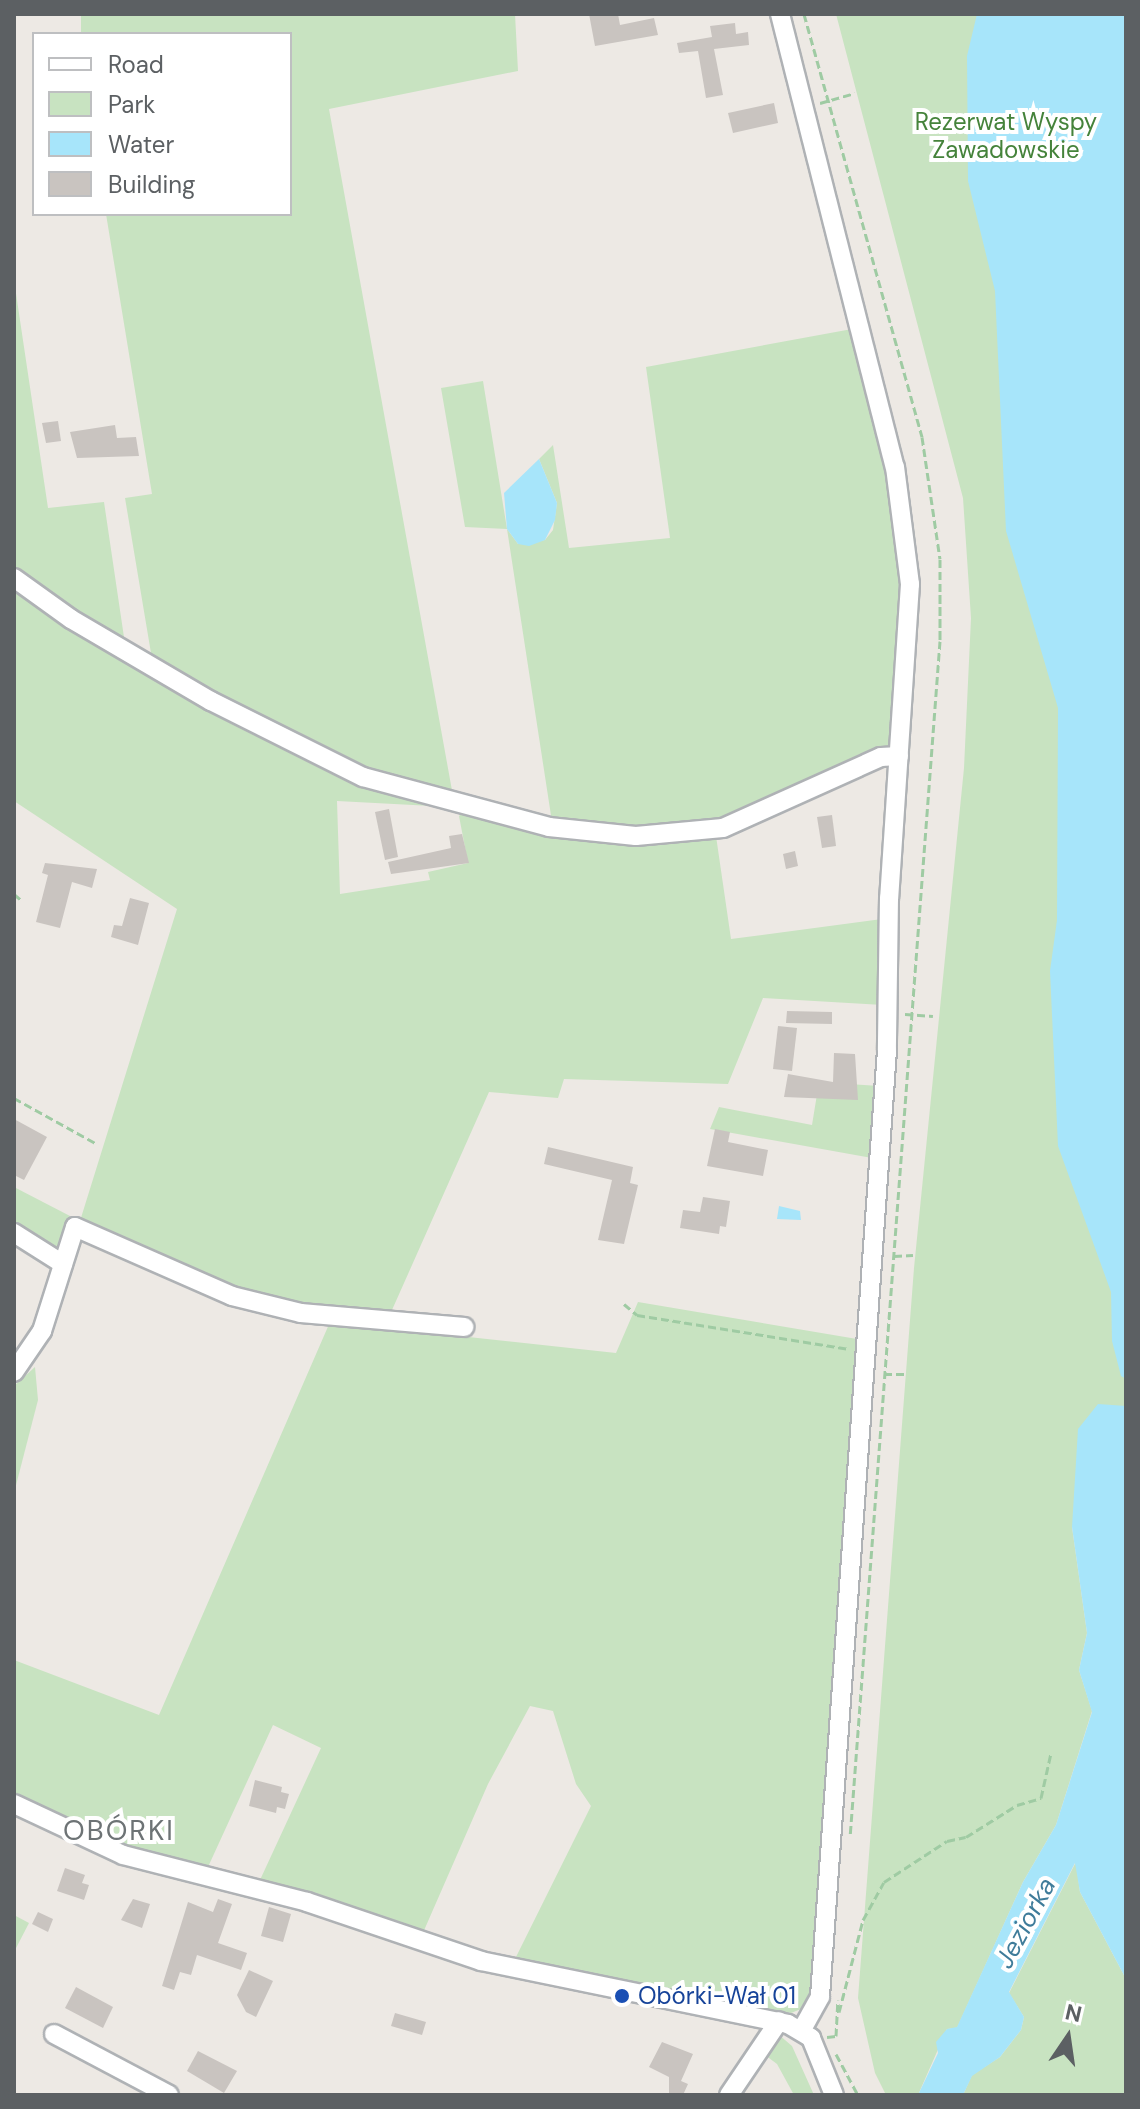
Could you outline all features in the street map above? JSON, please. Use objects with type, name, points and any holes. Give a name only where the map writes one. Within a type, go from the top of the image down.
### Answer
[{"type":"street","points":[[780,14],[906,523],[910,598],[889,898],[887,1050],[863,1351],[820,1997],[801,2031]]},
{"type":"street","points":[[14,578],[71,619],[211,701],[363,777],[549,827],[636,836],[723,828],[881,757],[899,756]]},
{"type":"street","points":[[14,1372],[42,1331],[75,1227],[232,1296],[301,1313],[464,1327]]},
{"type":"street","points":[[14,1233],[63,1264]]},
{"type":"street","points":[[14,1804],[123,1855],[307,1902],[481,1961],[779,2021],[811,2038],[834,2095]]},
{"type":"street","points":[[729,2095],[779,2021]]},
{"type":"street","points":[[54,2034],[169,2095]]},
{"type":"path","points":[[829,100],[855,93]]},
{"type":"path","points":[[14,894],[20,899]]},
{"type":"path","points":[[911,1015],[933,1016]]},
{"type":"path","points":[[14,1098],[97,1144]]},
{"type":"path","points":[[894,1256],[913,1255]]},
{"type":"path","points":[[624,1304],[637,1315],[863,1351]]},
{"type":"path","points":[[885,1374],[904,1374]]},
{"type":"path","points":[[837,2020],[863,1920],[884,1882],[947,1841],[966,1837],[1017,1805],[1041,1798],[1051,1753]]},
{"type":"green space","points":[[81,14],[515,14],[518,71],[329,109],[453,796],[357,769],[152,659],[125,498],[152,494],[106,216],[292,216],[292,32],[81,32]]},
{"type":"green space","name":"Rezerwat Wyspy Zawadowskie","points":[[836,14],[1126,14],[1126,1420],[1072,1527],[1087,1633],[1079,1670],[1092,1711],[1056,1825],[1023,1882],[957,2028],[947,2029],[918,2095],[886,2095],[875,2073],[858,1998],[914,1268],[964,768],[971,618],[963,498]]},
{"type":"green space","points":[[14,280],[48,508],[104,502],[125,644],[14,570]]},
{"type":"green space","points":[[852,329],[901,539],[894,745],[714,821],[635,831],[552,822],[507,529],[518,544],[545,540],[553,530],[557,503],[539,459],[553,445],[569,548],[670,538],[646,367]]},
{"type":"green space","points":[[483,381],[507,529],[465,527],[441,388]]},
{"type":"green space","points":[[14,583],[201,705],[451,807],[337,801],[340,894],[430,880],[428,872],[468,863],[459,816],[465,810],[716,836],[731,939],[882,919],[883,1005],[763,998],[728,1084],[564,1079],[558,1098],[489,1092],[388,1319],[310,1308],[218,1283],[80,1221],[177,909],[14,801]]},
{"type":"green space","points":[[819,1082],[879,1086],[872,1158],[710,1129],[719,1107],[812,1125]]},
{"type":"green space","points":[[14,1187],[70,1216],[59,1255],[14,1228]]},
{"type":"green space","points":[[638,1302],[857,1339],[810,1994],[801,2009],[791,2013],[515,1959],[591,1806],[576,1784],[553,1711],[530,1706],[488,1784],[422,1935],[260,1880],[321,1748],[273,1725],[208,1867],[104,1840],[14,1797],[14,1660],[159,1715],[330,1322],[616,1353]]},
{"type":"green space","points":[[35,1367],[38,1400],[14,1493],[14,1386]]},
{"type":"green space","points":[[1076,1862],[1080,1892],[1126,1979],[1126,2095],[963,2095],[972,2075],[1000,2057],[1021,2030],[1024,2017],[1009,1993]]},
{"type":"green space","points":[[14,1915],[29,1923],[14,1952]]},
{"type":"green space","points":[[778,2034],[792,2046],[814,2095],[794,2095],[777,2064],[765,2055]]},
{"type":"water","points":[[977,14],[1126,14],[1126,1379],[1121,1376],[1112,1341],[1111,1292],[1058,1146],[1050,971],[1057,920],[1058,708],[1006,531],[995,291],[968,181],[967,56]]},
{"type":"water","points":[[539,459],[557,503],[555,520],[545,540],[529,546],[518,544],[507,529],[504,493]]},
{"type":"water","points":[[779,1206],[800,1211],[801,1220],[777,1219]]},
{"type":"water","name":"Jeziorka","points":[[1098,1404],[1126,1406],[1126,1979],[1080,1892],[1075,1863],[1009,1992],[1024,2017],[1021,2030],[1000,2057],[972,2076],[963,2095],[918,2095],[938,2053],[936,2042],[947,2029],[957,2027],[1023,1882],[1056,1825],[1092,1712],[1079,1670],[1087,1633],[1072,1527],[1078,1429]]},
{"type":"building","points":[[589,14],[618,14],[620,25],[654,18],[658,35],[595,46]]},
{"type":"building","points":[[735,23],[736,34],[748,32],[749,45],[714,49],[723,95],[706,98],[698,51],[679,53],[677,43],[712,37],[710,26]]},
{"type":"building","points":[[774,103],[778,123],[733,133],[728,113]]},
{"type":"building","points":[[58,421],[61,441],[46,443],[42,423]]},
{"type":"building","points":[[115,425],[117,438],[136,437],[139,456],[77,458],[70,432]]},
{"type":"building","points":[[389,809],[398,857],[385,860],[375,812]]},
{"type":"building","points":[[832,815],[836,846],[822,848],[817,817]]},
{"type":"building","points":[[462,834],[469,863],[391,874],[388,862],[451,848],[449,836]]},
{"type":"building","points":[[795,851],[798,866],[786,869],[783,854]]},
{"type":"building","points":[[45,863],[97,869],[92,888],[72,882],[60,928],[36,922],[48,875],[42,873]]},
{"type":"building","points":[[130,898],[149,903],[138,945],[111,937],[114,925],[122,926]]},
{"type":"building","points":[[787,1011],[832,1012],[832,1024],[786,1023]]},
{"type":"building","points":[[778,1026],[797,1028],[792,1071],[773,1069]]},
{"type":"building","points":[[834,1053],[855,1054],[858,1100],[784,1097],[788,1074],[833,1082]]},
{"type":"building","points":[[14,1119],[47,1137],[24,1180],[14,1175]]},
{"type":"building","points":[[715,1129],[730,1132],[728,1142],[768,1150],[763,1176],[707,1166]]},
{"type":"building","points":[[548,1147],[633,1167],[630,1183],[638,1185],[624,1244],[598,1240],[612,1180],[544,1164]]},
{"type":"building","points":[[703,1197],[730,1201],[726,1227],[720,1226],[719,1234],[680,1228],[683,1210],[700,1212]]},
{"type":"building","points":[[255,1780],[282,1787],[281,1792],[289,1794],[285,1809],[277,1807],[276,1813],[249,1806]]},
{"type":"building","points":[[65,1868],[85,1875],[82,1883],[89,1885],[84,1900],[57,1891]]},
{"type":"building","points":[[133,1899],[150,1904],[142,1928],[121,1920]]},
{"type":"building","points":[[218,1899],[232,1904],[218,1943],[247,1953],[241,1970],[197,1955],[191,1975],[180,1972],[174,1990],[162,1986],[188,1902],[213,1912]]},
{"type":"building","points":[[269,1907],[291,1914],[283,1942],[261,1936]]},
{"type":"building","points":[[38,1912],[53,1919],[48,1932],[32,1924]]},
{"type":"building","points":[[249,1970],[273,1981],[256,2017],[246,2012],[237,1995]]},
{"type":"building","points":[[76,1987],[113,2007],[103,2028],[65,2008]]},
{"type":"building","points":[[395,2013],[426,2022],[422,2035],[391,2026]]},
{"type":"building","points":[[662,2042],[693,2054],[681,2081],[688,2084],[683,2095],[669,2095],[669,2077],[649,2067]]},
{"type":"building","points":[[198,2051],[237,2071],[224,2093],[187,2071]]},
{"type":"place","name":"Obórki-Wał 01","points":[[622,1996]]},
{"type":"district","name":"OBÓRKI","points":[[119,1831]]}]
